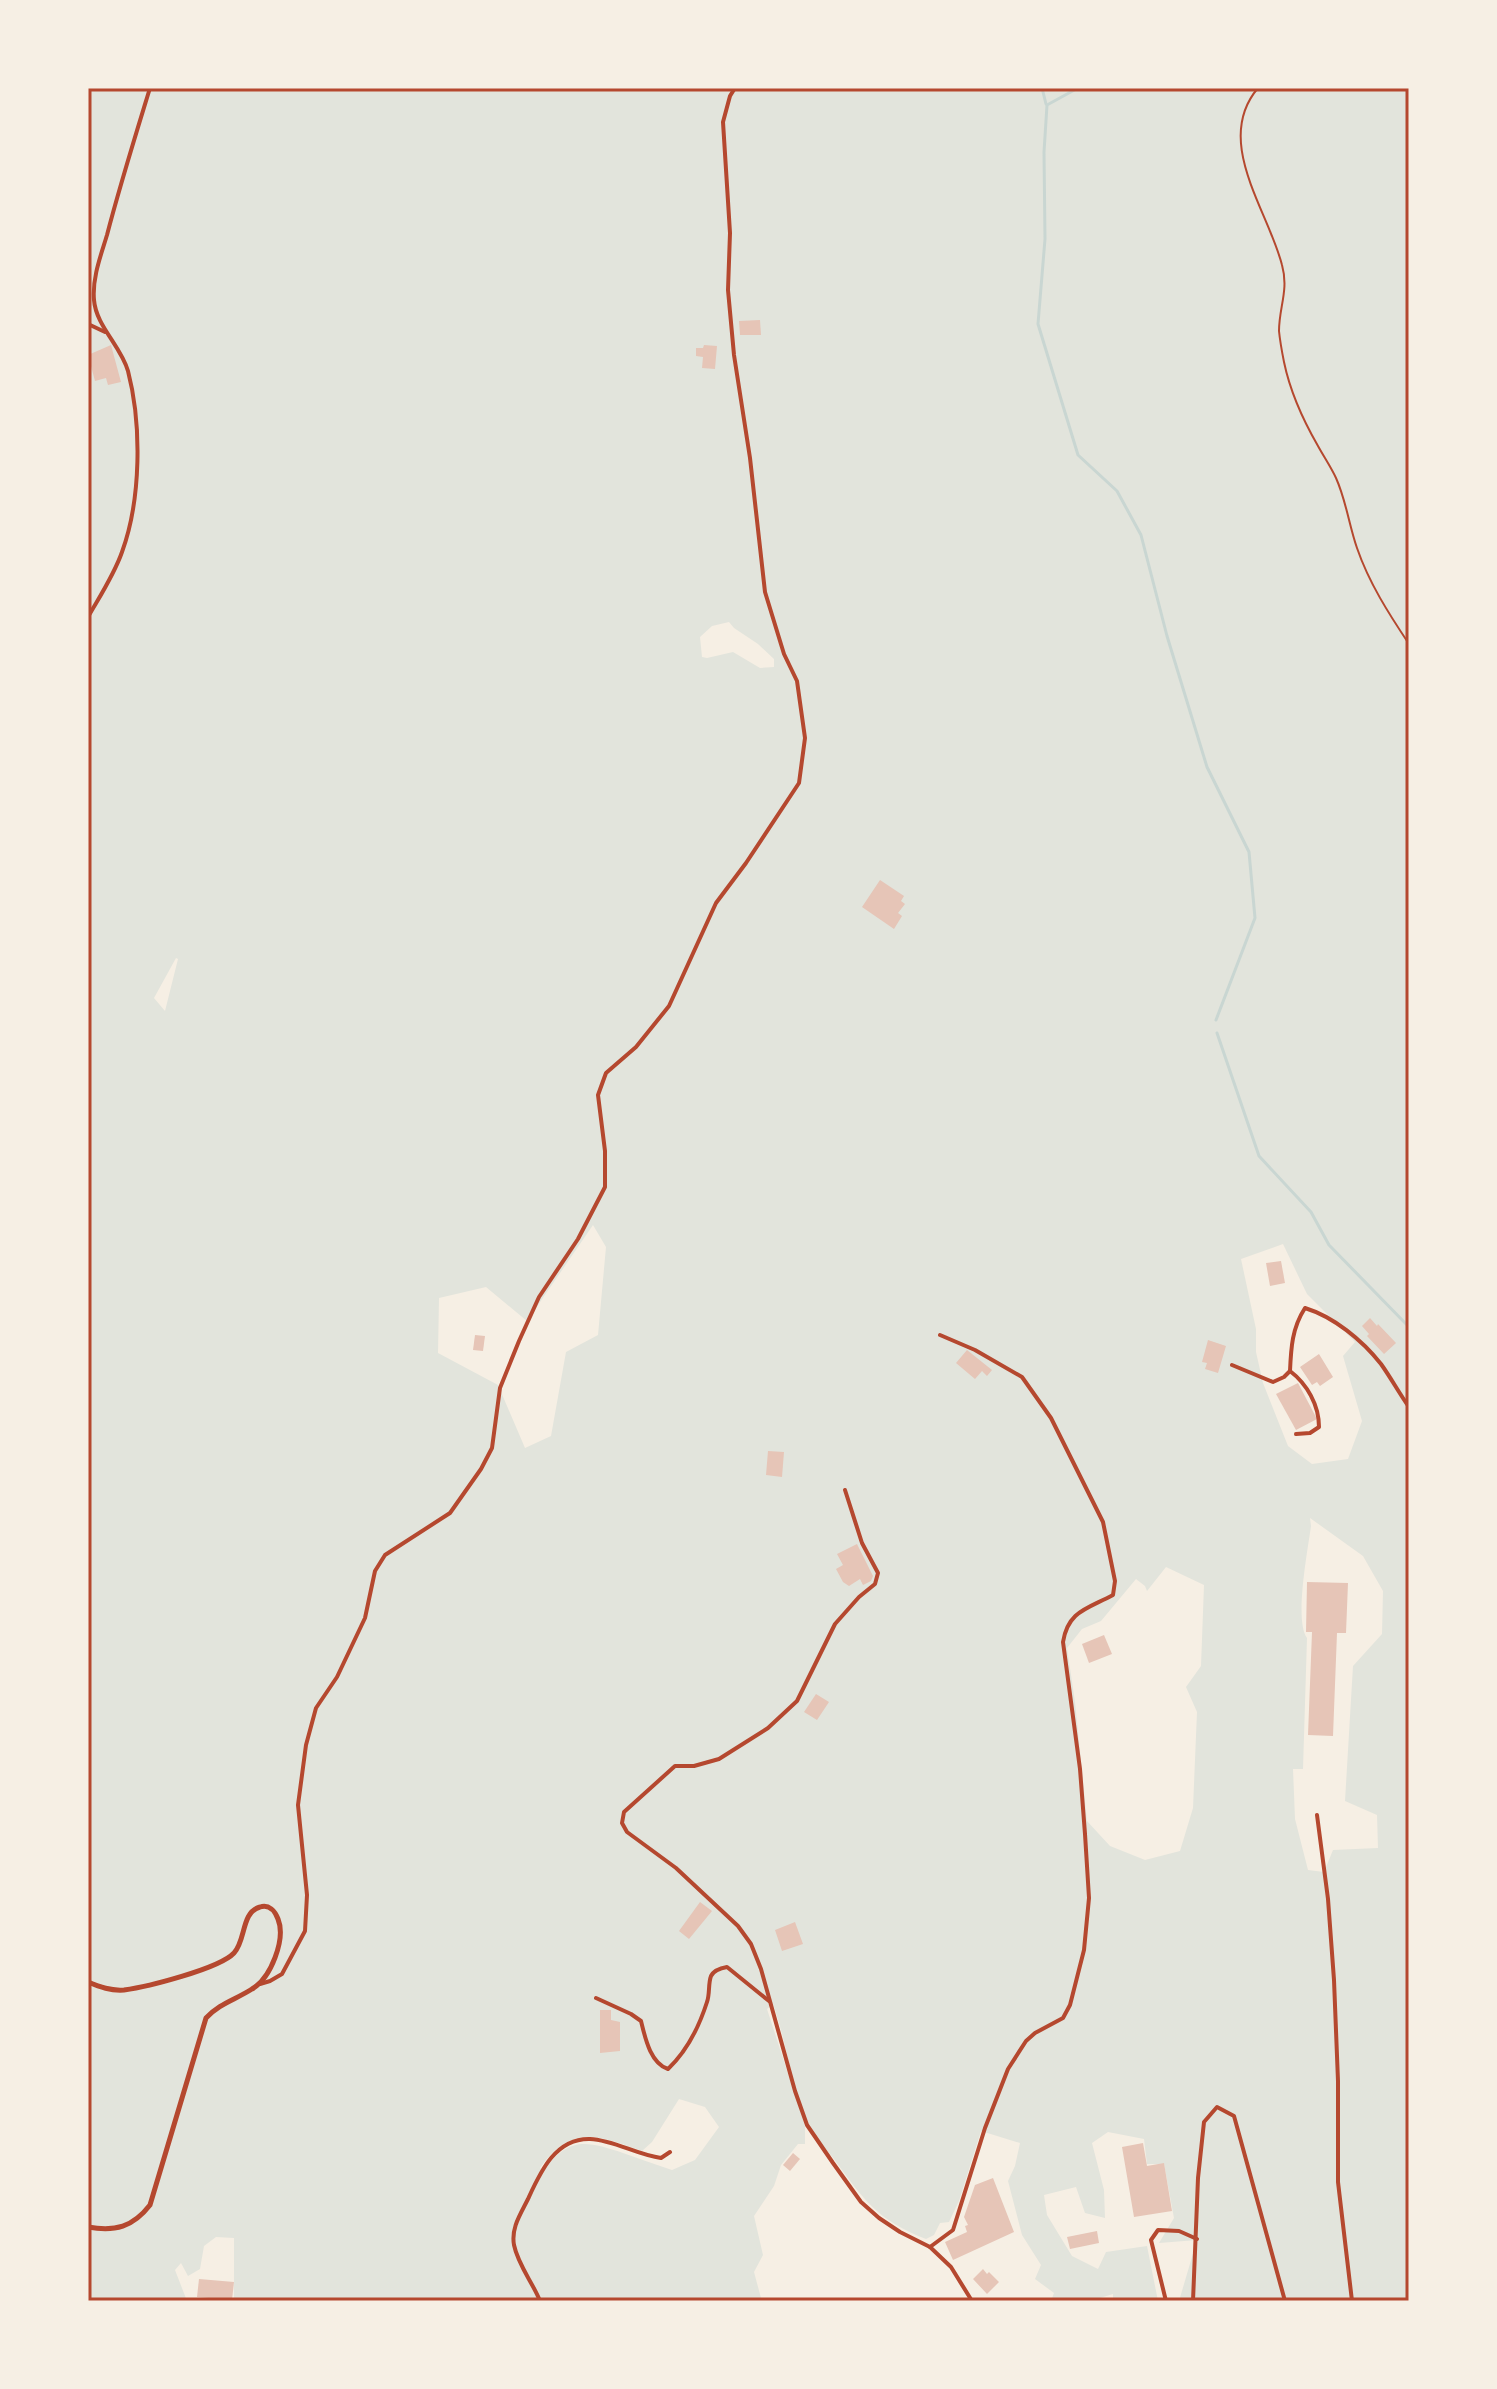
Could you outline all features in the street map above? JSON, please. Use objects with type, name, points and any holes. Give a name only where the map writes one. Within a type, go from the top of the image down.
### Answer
[{"type":"street","points":[[88,617],[123,551],[136,485],[136,407],[127,368],[101,323],[94,302],[95,278],[150,88]]},
{"type":"street","points":[[88,2227],[118,2229],[141,2217],[150,2205],[206,2018],[226,2001],[282,1974],[305,1931],[307,1895],[298,1805],[306,1745],[316,1708],[337,1677],[365,1618],[375,1571],[385,1555],[450,1513],[492,1448],[500,1388],[524,1330],[539,1297],[578,1239],[605,1187],[605,1151],[598,1095],[606,1073],[636,1047],[669,1006],[716,903],[799,783],[805,738],[797,681],[784,654],[765,592],[728,290],[730,233],[723,122],[735,88]]},
{"type":"street","points":[[88,324],[108,333]]},
{"type":"street","points":[[1232,1365],[1273,1382],[1284,1377],[1290,1371],[1291,1340],[1305,1308],[1353,1335],[1381,1365],[1409,1407]]},
{"type":"street","points":[[930,2247],[953,2230],[985,2128],[1008,2069],[1026,2041],[1063,2018],[1070,2005],[1084,1950],[1089,1898],[1080,1769],[1063,1642],[1066,1626],[1076,1614],[1113,1595],[1115,1581],[1103,1522],[1051,1418],[1022,1377],[975,1350],[940,1335]]},
{"type":"street","points":[[1290,1371],[1310,1393],[1319,1416],[1319,1427],[1310,1433],[1296,1434]]},
{"type":"street","points":[[845,1490],[862,1543],[878,1573],[875,1584],[835,1624],[797,1701],[768,1728],[719,1759],[694,1766],[675,1766],[624,1812],[622,1823],[627,1832],[676,1868],[738,1926],[751,1944],[807,2125],[861,2202],[900,2232],[930,2247],[951,2267],[972,2301]]},
{"type":"street","points":[[1317,1815],[1334,1980],[1338,2182],[1352,2301]]},
{"type":"street","points":[[88,1982],[105,1989],[123,1990],[222,1962],[240,1945],[250,1913],[264,1906],[272,1909],[277,1916],[281,1931],[276,1955],[260,1984]]},
{"type":"street","points":[[596,1998],[641,2021],[645,2039],[655,2059],[660,2067],[668,2069],[695,2034],[709,1999],[711,1976],[719,1968],[727,1967],[771,2003]]},
{"type":"street","points":[[1193,2301],[1198,2178],[1204,2122],[1217,2107],[1234,2116],[1285,2301]]},
{"type":"street","points":[[540,2301],[517,2256],[513,2229],[545,2165],[563,2147],[588,2139],[661,2158],[670,2152]]},
{"type":"street","points":[[1166,2301],[1151,2240],[1158,2230],[1179,2231],[1197,2239]]},
{"type":"path","points":[[1258,88],[1243,113],[1240,138],[1245,166],[1272,233],[1285,277],[1286,291],[1279,332],[1284,361],[1301,411],[1337,479],[1367,571],[1382,602],[1409,644]]},
{"type":"shaded area","points":[[88,88],[1409,88],[1409,2301],[1179,2301],[1197,2240],[1159,2243],[1174,2218],[1164,2164],[1147,2164],[1144,2139],[1108,2132],[1092,2143],[1104,2190],[1105,2218],[1085,2213],[1076,2187],[1044,2195],[1047,2215],[1072,2256],[1098,2269],[1106,2252],[1147,2246],[1158,2301],[1113,2301],[1113,2294],[1090,2301],[1051,2301],[1054,2293],[1035,2279],[1041,2265],[1022,2235],[1008,2181],[1020,2143],[981,2131],[959,2201],[949,2222],[940,2223],[934,2235],[926,2239],[909,2232],[883,2216],[863,2197],[810,2128],[797,2095],[773,2004],[767,2009],[805,2126],[805,2144],[798,2144],[781,2165],[774,2186],[754,2216],[763,2255],[754,2272],[761,2298],[769,2301],[234,2301],[234,2238],[216,2237],[204,2246],[200,2269],[188,2276],[181,2263],[175,2270],[187,2301],[88,2301]],"holes":[[[729,622],[774,659],[774,667],[760,668],[733,652],[702,657],[700,637],[712,626]],[[176,958],[178,959],[165,1011],[154,998]],[[593,1225],[606,1247],[598,1335],[566,1352],[551,1436],[525,1448],[498,1385],[438,1353],[439,1298],[486,1287],[527,1321]],[[1283,1244],[1307,1294],[1355,1342],[1343,1356],[1362,1421],[1348,1459],[1312,1464],[1288,1446],[1263,1383],[1256,1352],[1256,1329],[1241,1259]],[[1310,1518],[1363,1556],[1383,1591],[1382,1634],[1353,1666],[1345,1801],[1377,1815],[1378,1848],[1333,1850],[1324,1872],[1308,1870],[1295,1819],[1293,1769],[1303,1769],[1307,1638],[1302,1617]],[[1166,1567],[1204,1585],[1201,1666],[1186,1687],[1197,1712],[1193,1808],[1180,1851],[1145,1860],[1110,1846],[1087,1821],[1067,1648],[1082,1629],[1101,1621],[1136,1579],[1147,1591]],[[679,2099],[705,2107],[719,2127],[695,2160],[672,2170],[589,2144],[570,2147],[561,2152],[544,2171],[540,2168],[551,2154],[574,2139],[599,2138],[642,2151],[652,2142]]]},
{"type":"building","points":[[760,320],[761,335],[740,335],[739,321]]},
{"type":"building","points":[[111,345],[121,382],[108,385],[106,378],[95,381],[88,355]]},
{"type":"building","points":[[704,345],[717,346],[715,369],[702,368],[703,357],[696,356],[696,348],[703,348]]},
{"type":"building","points":[[880,880],[904,896],[901,901],[905,904],[898,913],[902,916],[894,929],[862,907]]},
{"type":"building","points":[[1281,1261],[1285,1283],[1270,1286],[1266,1263]]},
{"type":"building","points":[[1370,1318],[1396,1343],[1384,1354],[1362,1326]]},
{"type":"building","points":[[475,1335],[485,1336],[483,1351],[473,1350]]},
{"type":"building","points":[[1208,1340],[1226,1346],[1218,1373],[1205,1369],[1207,1363],[1202,1362]]},
{"type":"building","points":[[967,1350],[992,1370],[987,1376],[982,1371],[975,1379],[956,1363]]},
{"type":"building","points":[[1319,1354],[1333,1377],[1320,1386],[1317,1382],[1312,1385],[1300,1367]]},
{"type":"building","points":[[1298,1383],[1317,1419],[1296,1430],[1276,1394]]},
{"type":"building","points":[[768,1451],[784,1452],[782,1477],[766,1475]]},
{"type":"building","points":[[857,1544],[873,1576],[863,1585],[860,1579],[849,1586],[836,1569],[843,1565],[837,1554]]},
{"type":"building","points":[[1307,1582],[1348,1583],[1346,1633],[1337,1633],[1333,1736],[1308,1735],[1312,1632],[1306,1632]]},
{"type":"building","points":[[1104,1635],[1112,1654],[1089,1663],[1082,1644]]},
{"type":"building","points":[[816,1694],[829,1702],[817,1720],[804,1712]]},
{"type":"building","points":[[700,1902],[712,1911],[689,1939],[679,1931]]},
{"type":"building","points":[[795,1922],[803,1944],[782,1951],[775,1930]]},
{"type":"building","points":[[600,2010],[611,2010],[611,2020],[620,2022],[620,2051],[600,2053]]},
{"type":"building","points":[[1143,2143],[1147,2166],[1164,2163],[1172,2211],[1134,2217],[1122,2147]]},
{"type":"building","points":[[793,2153],[800,2159],[790,2171],[783,2165]]},
{"type":"building","points":[[993,2178],[1014,2232],[953,2260],[945,2242],[967,2232],[964,2217],[975,2185]]},
{"type":"building","points":[[1097,2231],[1099,2243],[1070,2249],[1067,2237]]},
{"type":"building","points":[[983,2269],[999,2282],[987,2294],[973,2279]]},
{"type":"building","points":[[199,2279],[234,2282],[232,2300],[197,2297]]},
{"type":"waterway","points":[[1042,88],[1046,104]]},
{"type":"waterway","points":[[1078,88],[1047,105],[1045,239],[1038,324],[1078,455],[1117,491],[1141,535],[1167,636],[1207,767],[1249,852],[1255,918],[1216,1020]]},
{"type":"waterway","points":[[1217,1033],[1259,1156],[1311,1212],[1329,1245],[1409,1327]]}]
